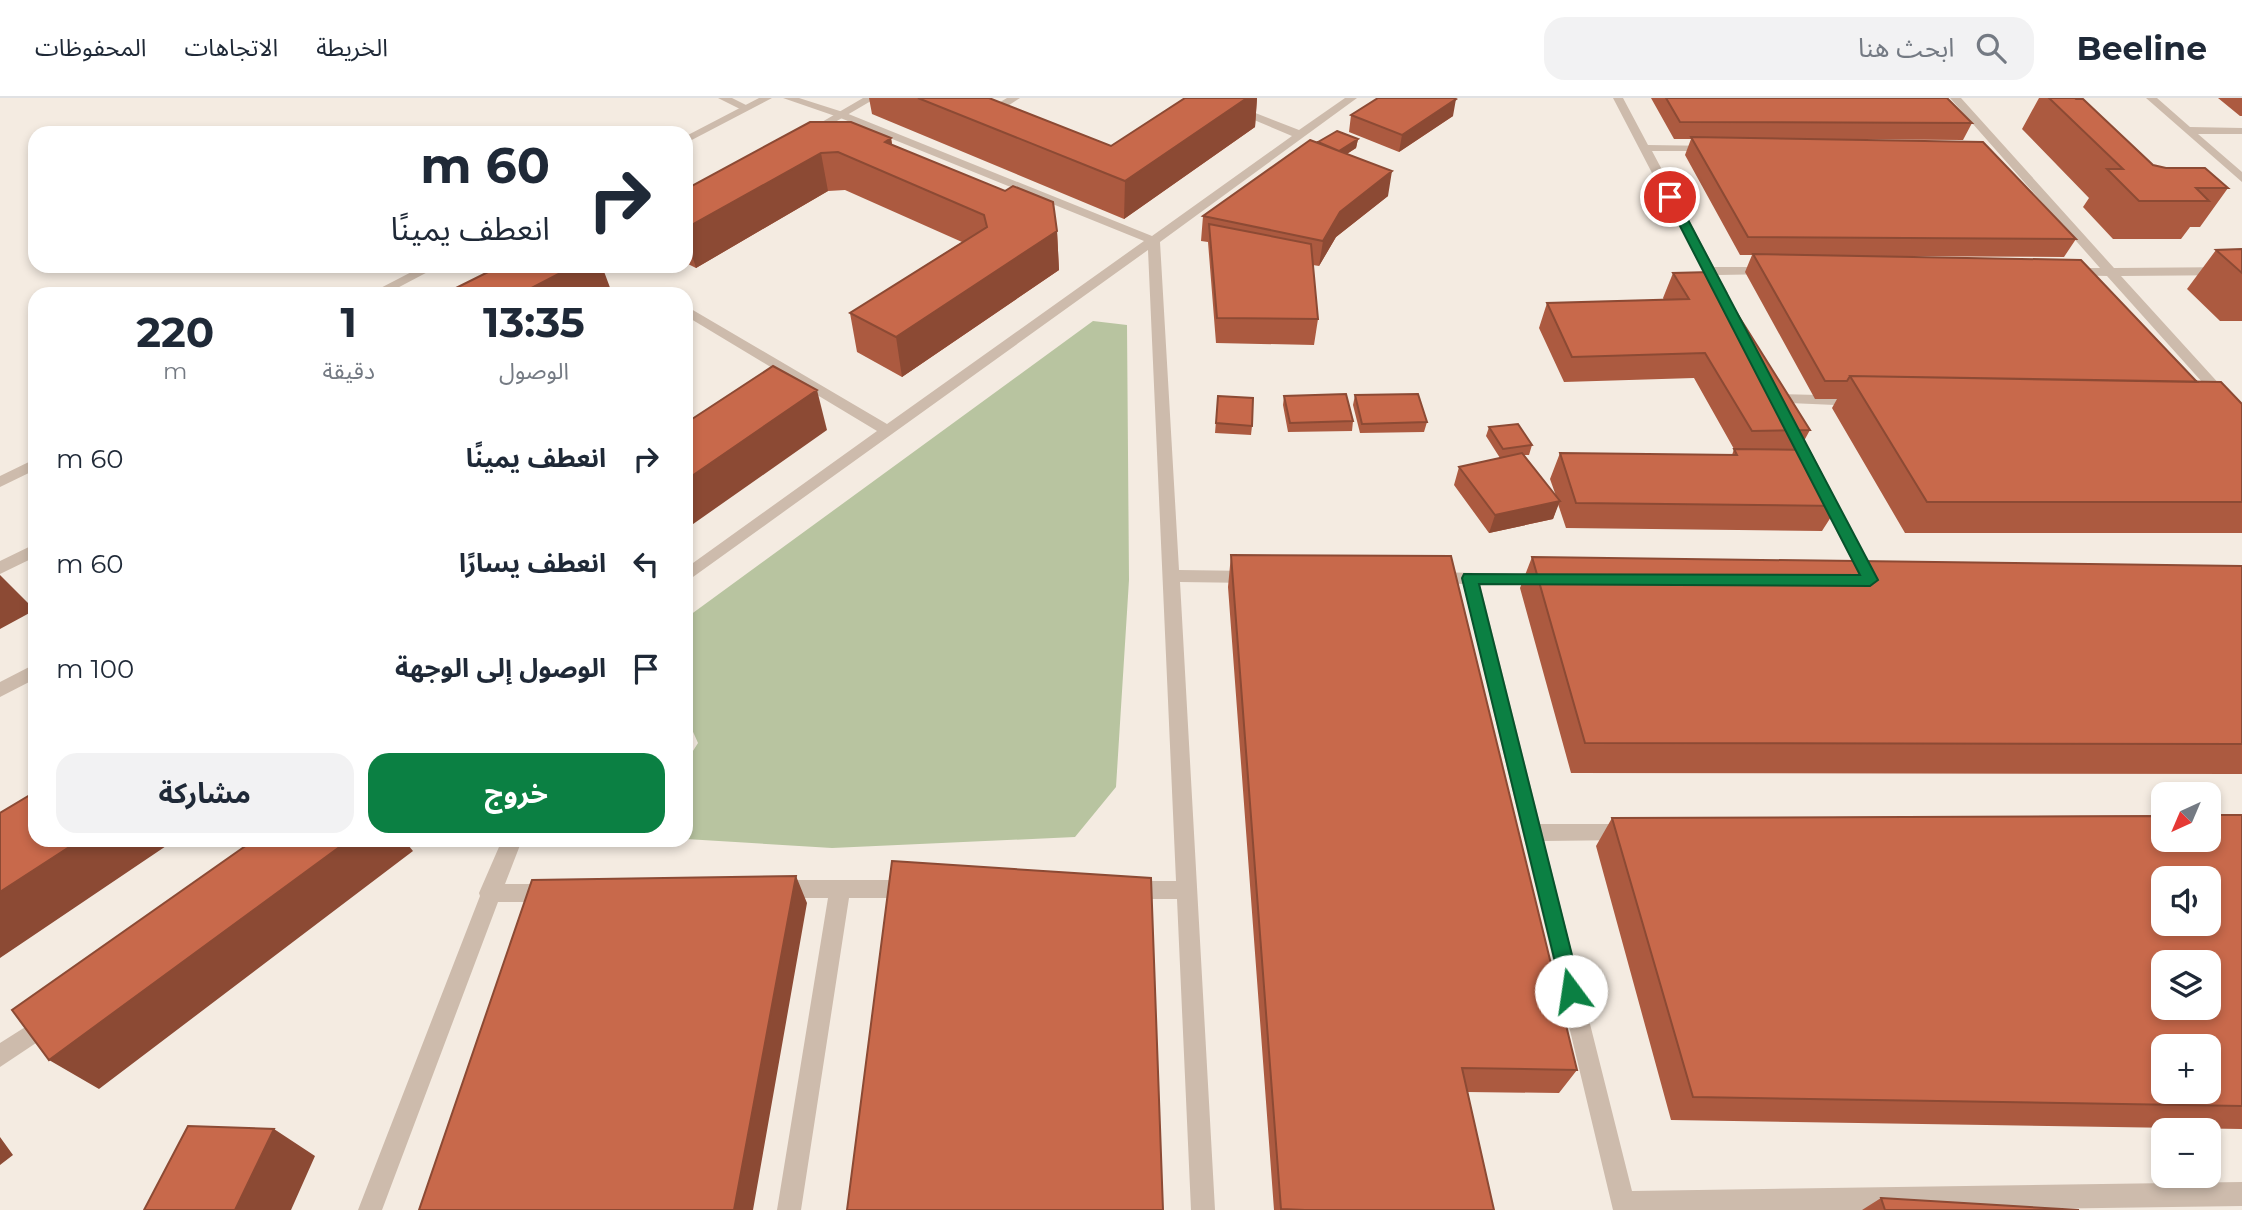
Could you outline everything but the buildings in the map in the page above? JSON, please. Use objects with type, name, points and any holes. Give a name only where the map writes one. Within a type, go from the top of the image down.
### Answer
[{"type":"street","points":[[723,98],[746,108]]},
{"type":"street","points":[[693,136],[766,98]]},
{"type":"street","points":[[788,98],[842,116],[1154,241]]},
{"type":"street","points":[[794,141],[871,98]]},
{"type":"street","points":[[1001,118],[989,113],[1015,98]]},
{"type":"street","points":[[693,571],[1352,98]]},
{"type":"street","points":[[1618,98],[1728,306]]},
{"type":"street","points":[[1955,98],[1994,150],[2110,272],[2239,415]]},
{"type":"street","points":[[2151,98],[2242,178]]},
{"type":"street","points":[[1207,102],[1301,135]]},
{"type":"street","points":[[2188,130],[2242,131]]},
{"type":"street","points":[[1643,148],[1726,148]]},
{"type":"street","points":[[1154,241],[1203,1210]]},
{"type":"street","points":[[1710,271],[1779,271]]},
{"type":"street","points":[[2055,272],[2242,271]]},
{"type":"street","points":[[390,287],[419,273]]},
{"type":"street","points":[[693,315],[794,382],[887,431]]},
{"type":"street","points":[[1870,401],[1771,394],[1870,580]]},
{"type":"street","points":[[2211,409],[2239,415]]},
{"type":"street","points":[[0,482],[28,468]]},
{"type":"street","points":[[0,568],[28,554]]},
{"type":"street","points":[[1172,576],[1266,577]]},
{"type":"street","points":[[1415,578],[1566,579]]},
{"type":"street","points":[[1470,578],[1624,1206],[2242,1194]]},
{"type":"street","points":[[0,690],[28,675]]},
{"type":"street","points":[[1532,833],[1642,832]]},
{"type":"street","points":[[370,1210],[489,893],[509,847]]},
{"type":"street","points":[[789,1210],[840,888]]},
{"type":"street","points":[[759,890],[927,889]]},
{"type":"street","points":[[1104,890],[1186,890]]},
{"type":"street","points":[[489,893],[570,892]]},
{"type":"street","points":[[0,1056],[69,1008]]},
{"type":"green space","points":[[1093,321],[1127,325],[1129,580],[1116,787],[1075,837],[832,848],[693,839],[693,751],[698,743],[693,732],[693,613]]},
{"type":"route","points":[[1571,991],[1470,578],[1870,580],[1670,197]]}]
